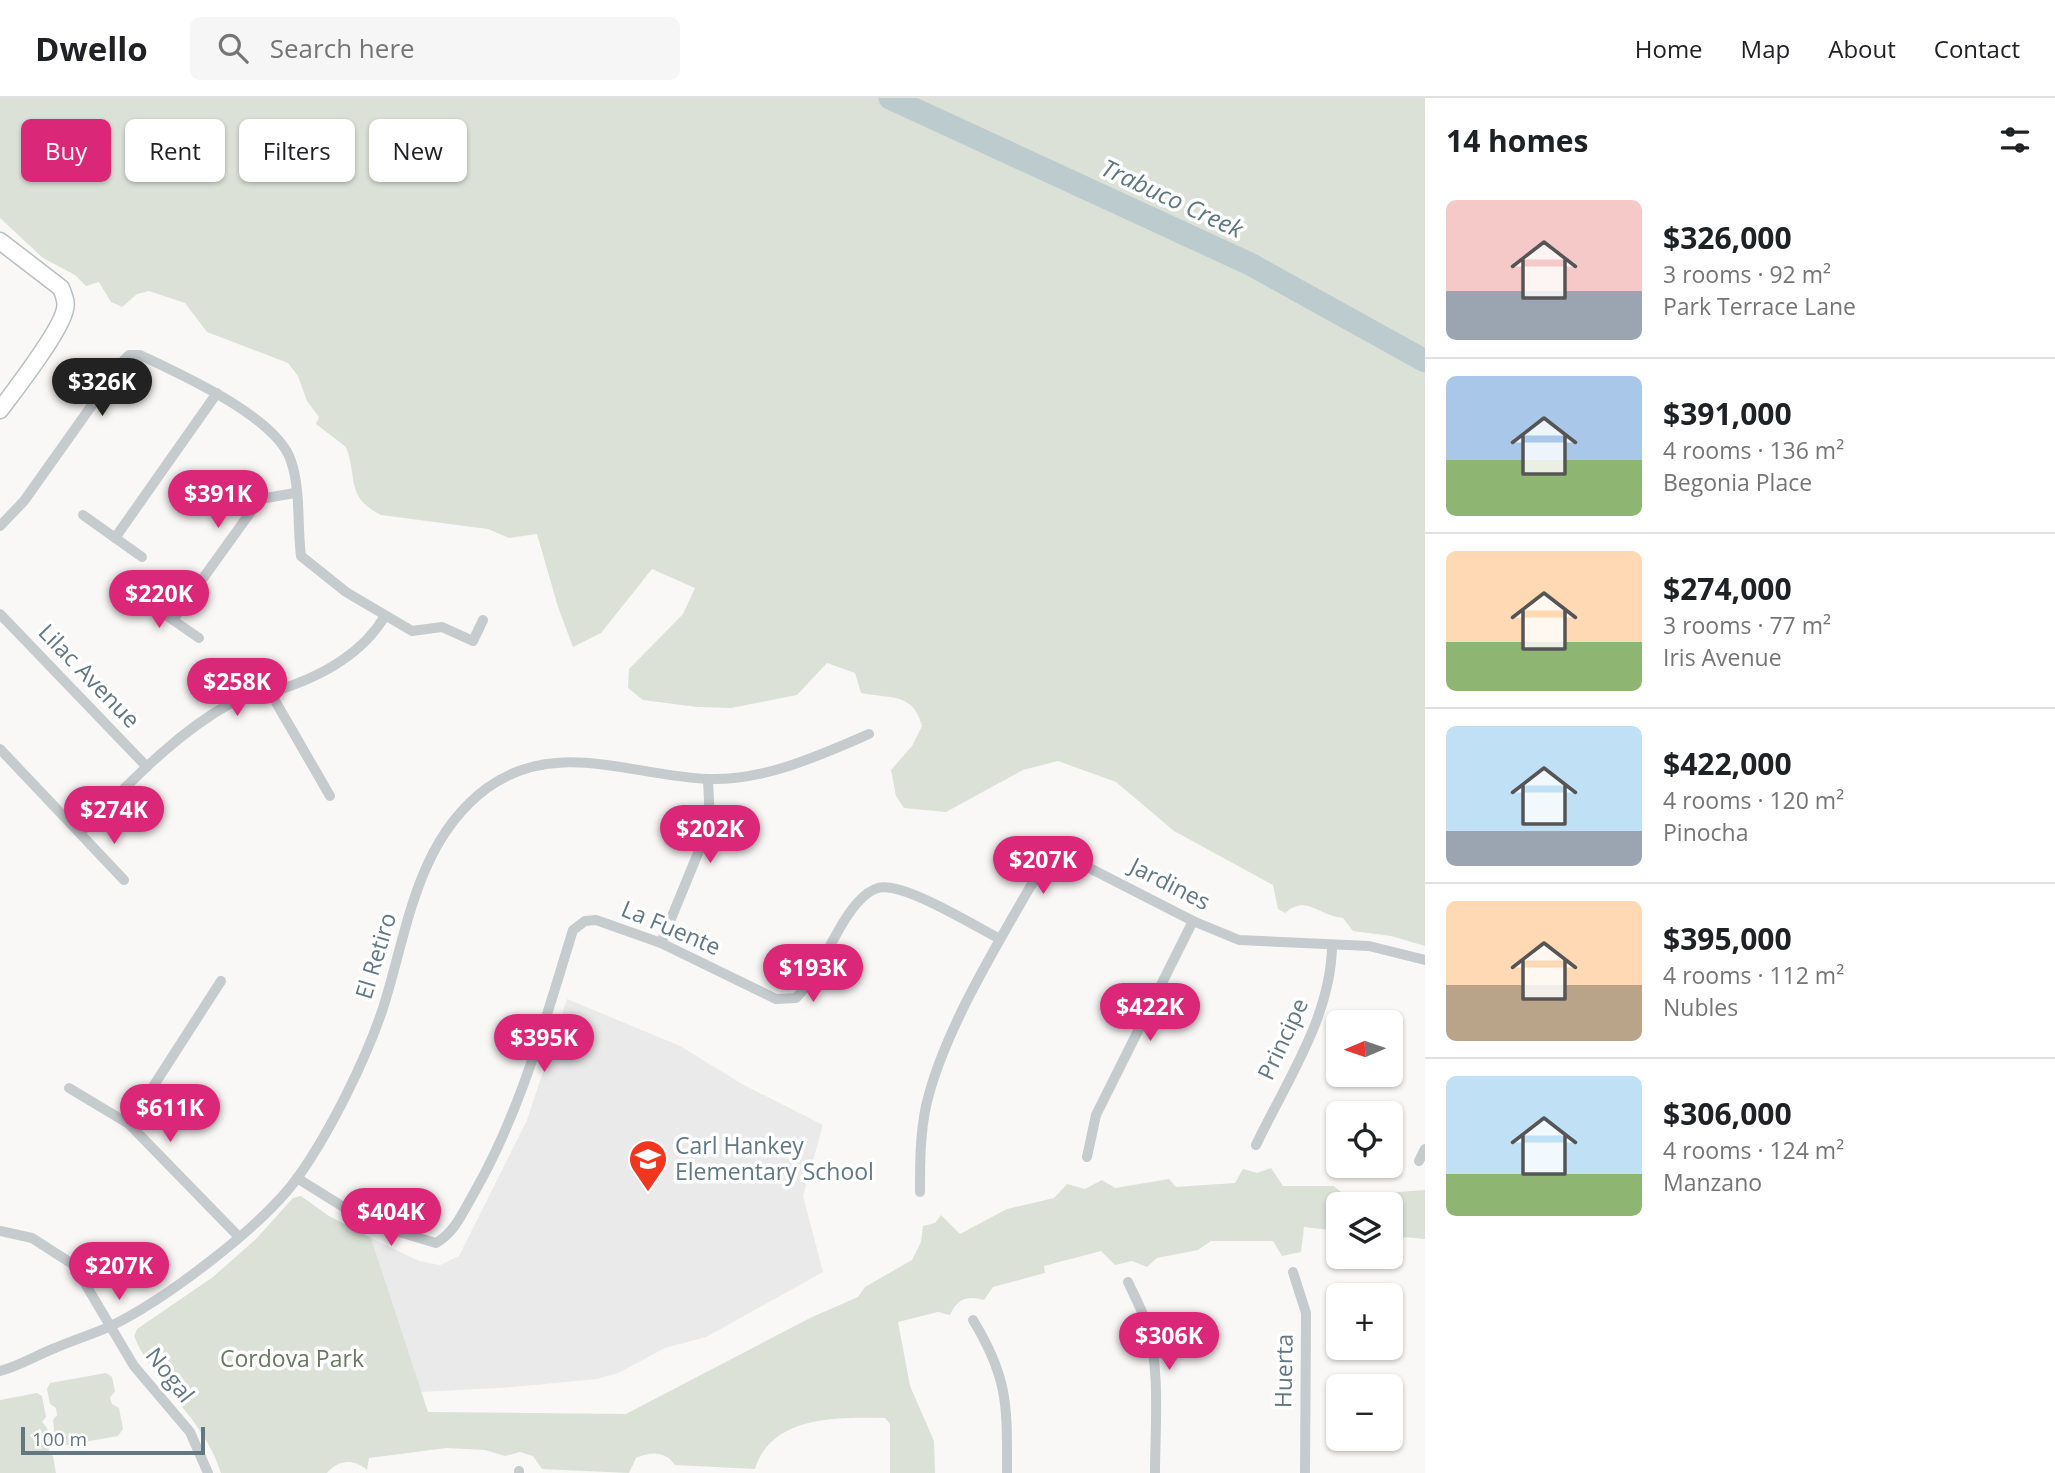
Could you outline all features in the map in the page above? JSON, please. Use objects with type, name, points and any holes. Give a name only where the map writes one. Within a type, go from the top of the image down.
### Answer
[{"type":"street","points":[[0,410],[29,373],[65,312],[66,300],[61,289],[2,247]]},
{"type":"street","points":[[2,520],[24,501],[130,355],[140,355],[238,405],[287,452],[294,470],[301,556],[346,592],[412,631],[442,627],[470,641],[474,639],[484,620]]},
{"type":"street","points":[[115,538],[217,393]]},
{"type":"street","points":[[173,620],[260,499],[295,493]]},
{"type":"street","points":[[83,515],[142,557]]},
{"type":"street","points":[[138,596],[199,638]]},
{"type":"street","name":"Lilac Avenue","points":[[0,614],[147,767]]},
{"type":"street","points":[[80,833],[147,767],[232,702],[304,682],[338,663],[376,632],[385,616]]},
{"type":"street","points":[[270,692],[330,796]]},
{"type":"street","name":"El Retiro","points":[[0,1371],[112,1325],[183,1280],[239,1237],[297,1178],[365,1055],[383,1008],[424,867],[452,819],[504,778],[536,765],[583,761],[708,779],[773,771],[869,734]]},
{"type":"street","points":[[0,749],[124,880]]},
{"type":"street","points":[[661,943],[710,824],[708,779]]},
{"type":"street","name":"Jardines","points":[[920,1192],[919,1148],[926,1105],[942,1055],[1000,939],[1040,870],[1064,855],[1193,921],[1239,940],[1369,946],[1425,960]]},
{"type":"street","name":"La Fuente","points":[[297,1178],[369,1223],[436,1244],[450,1235],[487,1170],[517,1107],[573,930],[585,922],[596,920],[661,943],[776,999],[796,998],[809,986],[837,932],[862,899],[878,888],[900,889],[1000,939]]},
{"type":"street","points":[[1087,1157],[1096,1115],[1193,921]]},
{"type":"street","name":"Principe","points":[[1256,1145],[1324,1005],[1332,972],[1332,946]]},
{"type":"street","points":[[128,1124],[221,981]]},
{"type":"street","points":[[69,1088],[128,1124],[239,1237]]},
{"type":"street","points":[[1419,1161],[1425,1149]]},
{"type":"street","name":"Nogal","points":[[0,1231],[32,1238],[74,1265],[134,1366],[190,1432],[208,1473]]},
{"type":"street","name":"Huerta","points":[[1293,1272],[1306,1313],[1306,1473]]},
{"type":"street","points":[[1128,1282],[1146,1323],[1151,1342],[1156,1419],[1155,1473]]},
{"type":"street","points":[[973,1320],[995,1355],[1003,1384],[1007,1416],[1007,1473]]},
{"type":"shaded area","name":"Carl Hankey Elementary School","points":[[567,999],[680,1046],[742,1084],[823,1125],[803,1196],[823,1272],[706,1337],[665,1348],[618,1373],[597,1379],[421,1392],[371,1238],[419,1261],[440,1265],[459,1256],[527,1120]]},
{"type":"green space","points":[[0,98],[1425,98],[1425,946],[1391,936],[1353,931],[1343,918],[1306,906],[1300,905],[1285,913],[1278,909],[1273,885],[1174,831],[1116,782],[1058,761],[1023,770],[946,812],[904,808],[896,796],[891,770],[912,746],[922,726],[918,715],[907,702],[861,693],[855,673],[827,663],[797,695],[731,708],[643,700],[628,688],[629,669],[683,614],[695,588],[652,569],[601,633],[573,647],[558,607],[537,534],[509,538],[488,529],[381,515],[357,494],[346,447],[316,424],[319,417],[307,401],[298,376],[288,363],[207,332],[185,303],[149,291],[137,294],[122,307],[111,302],[99,282],[86,286],[75,275],[43,258],[0,218]]},
{"type":"green space","name":"Cordova Park","points":[[1271,1168],[1283,1186],[1334,1186],[1341,1192],[1326,1192],[1326,1230],[1304,1227],[1301,1252],[1282,1256],[1273,1241],[1211,1241],[1198,1250],[1157,1258],[1147,1267],[1132,1261],[1115,1265],[1101,1251],[1044,1266],[1045,1273],[993,1287],[984,1300],[973,1298],[959,1302],[950,1315],[938,1312],[898,1322],[910,1386],[934,1441],[935,1473],[890,1473],[890,1424],[885,1418],[848,1418],[828,1419],[791,1429],[776,1438],[763,1451],[755,1469],[675,1465],[667,1457],[652,1453],[636,1458],[629,1473],[542,1469],[533,1456],[520,1452],[505,1456],[485,1450],[446,1448],[369,1458],[367,1470],[346,1462],[336,1465],[327,1473],[221,1473],[203,1435],[154,1372],[134,1336],[137,1329],[213,1277],[256,1239],[293,1198],[301,1196],[329,1216],[371,1238],[428,1412],[626,1414],[810,1318],[858,1297],[865,1287],[912,1260],[921,1242],[923,1226],[935,1223],[941,1215],[960,1234],[1007,1209],[1054,1198],[1067,1184],[1085,1189],[1102,1180],[1115,1188],[1169,1179],[1176,1187],[1235,1183],[1243,1169],[1257,1173]]},
{"type":"green space","name":"Cordova Park","points":[[1425,1190],[1425,1239],[1403,1237],[1403,1192],[1396,1192]]},
{"type":"green space","points":[[106,1373],[112,1377],[115,1391],[110,1398],[112,1404],[119,1408],[123,1429],[118,1436],[62,1446],[55,1439],[53,1420],[57,1415],[56,1408],[50,1404],[47,1389],[50,1383]]},
{"type":"green space","points":[[37,1393],[42,1396],[46,1417],[42,1422],[50,1436],[48,1452],[53,1456],[56,1473],[0,1473],[0,1400]]},
{"type":"waterway","name":"Trabuco Creek","points":[[890,98],[1250,264],[1425,361]]},
{"type":"place","name":"Carl Hankey Elementary School","points":[[648,1193]]}]
